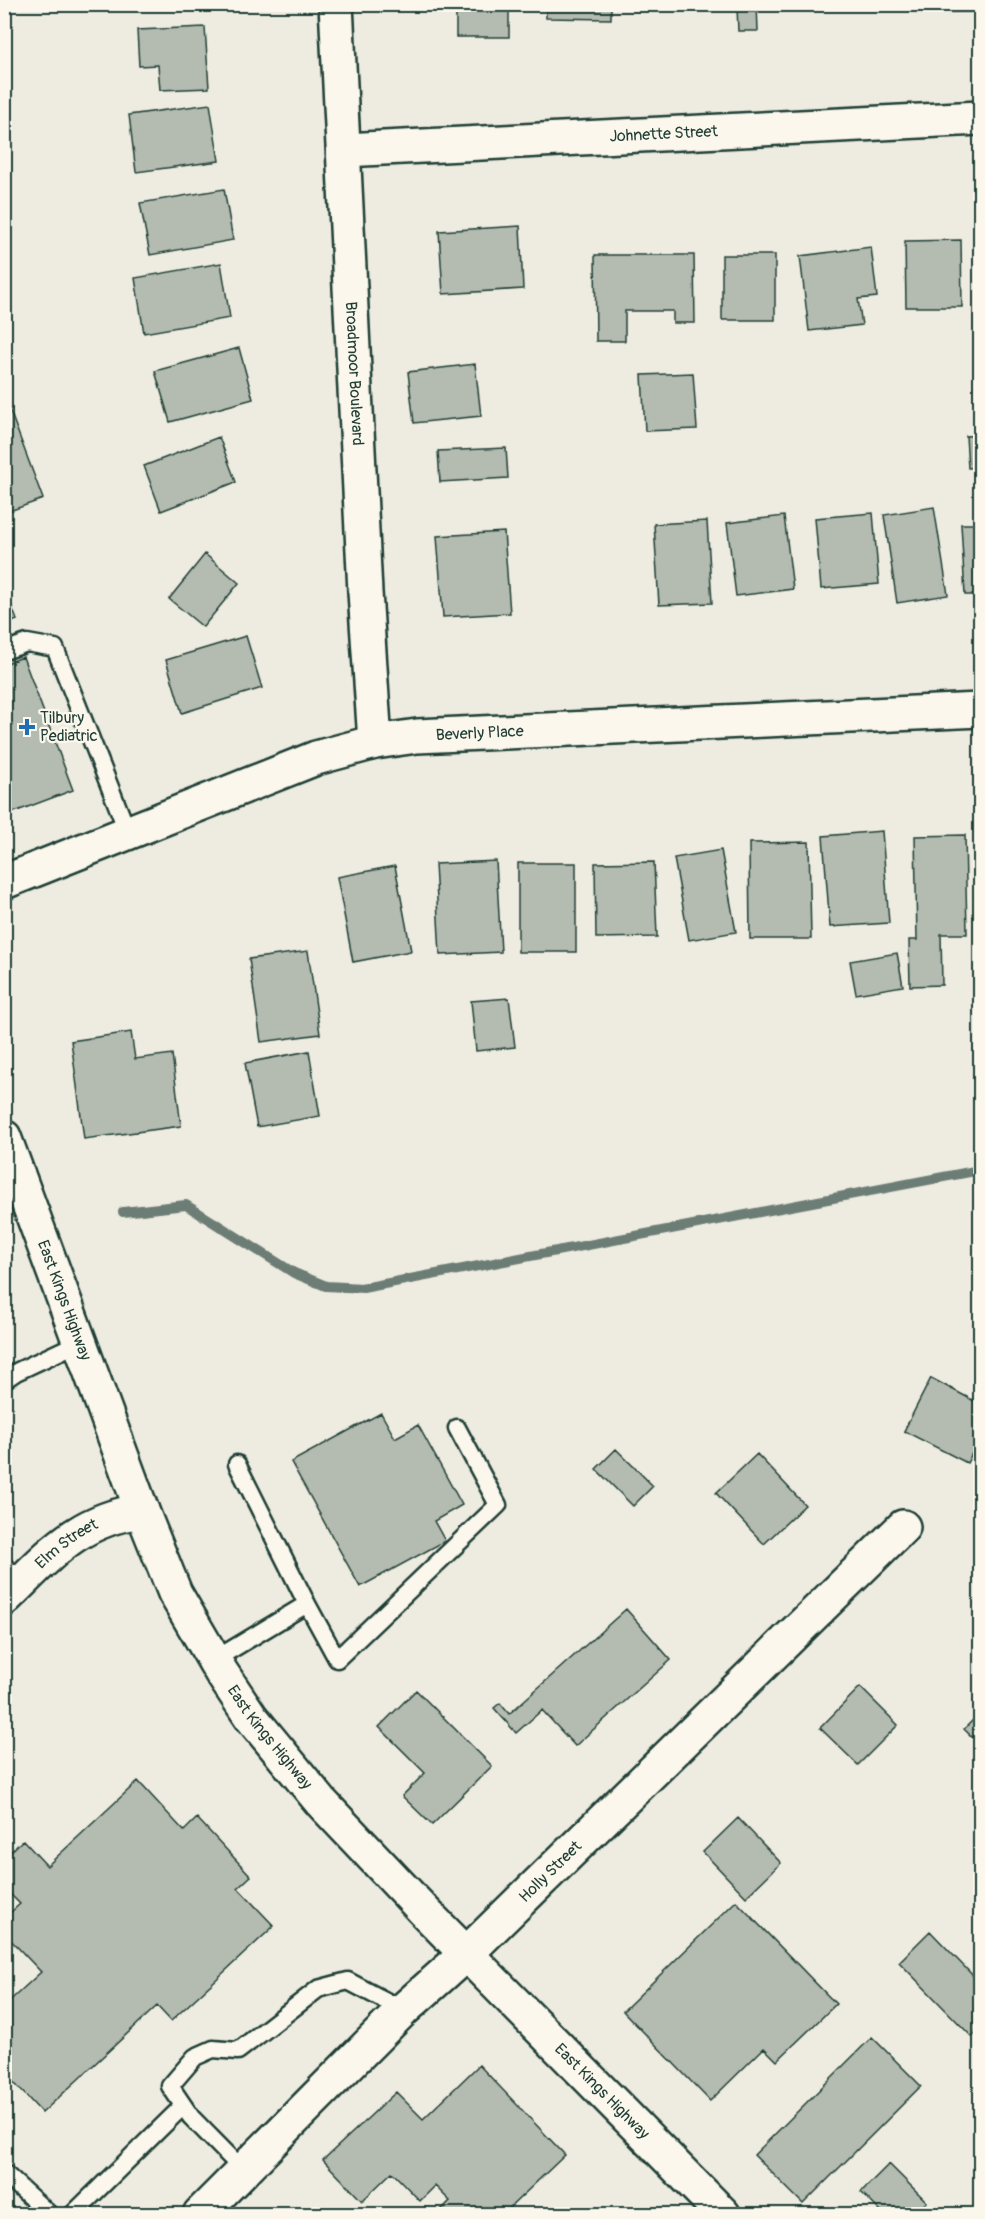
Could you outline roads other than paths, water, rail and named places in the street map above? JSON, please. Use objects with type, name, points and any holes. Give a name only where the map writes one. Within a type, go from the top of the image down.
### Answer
[{"type":"street","name":"Broadmoor Boulevard","points":[[336,4],[365,592],[375,742]]},
{"type":"street","name":"Johnette Street","points":[[344,150],[981,118]]},
{"type":"street","name":"Beverly Place","points":[[4,882],[316,758],[375,742],[417,736],[981,710]]},
{"type":"street","name":"East Kings Highway","points":[[4,1137],[142,1511],[175,1593],[251,1717],[321,1802],[723,2214]]},
{"type":"street","name":"Elm Street","points":[[10,1582],[81,1530],[120,1514],[142,1511]]},
{"type":"street","name":"Holly Street","points":[[200,2214],[403,2010],[467,1953],[903,1527]]},
{"type":"lane","points":[[4,651],[27,643],[55,648],[128,833]]},
{"type":"lane","points":[[4,1380],[80,1342]]},
{"type":"lane","points":[[237,1464],[337,1659],[498,1505],[457,1428]]},
{"type":"lane","points":[[214,1660],[307,1604]]},
{"type":"lane","points":[[244,2171],[190,2116],[170,2086],[195,2057],[213,2049],[238,2051],[318,1989],[348,1981],[403,2010]]},
{"type":"lane","points":[[73,2214],[183,2106]]},
{"type":"lane","points":[[4,2173],[49,2214]]},
{"type":"waterway","points":[[123,1212],[186,1205],[294,1273],[326,1286],[363,1288],[980,1170]]},
{"type":"place","name":"Tilbury Pediatric","points":[[27,727]]}]
